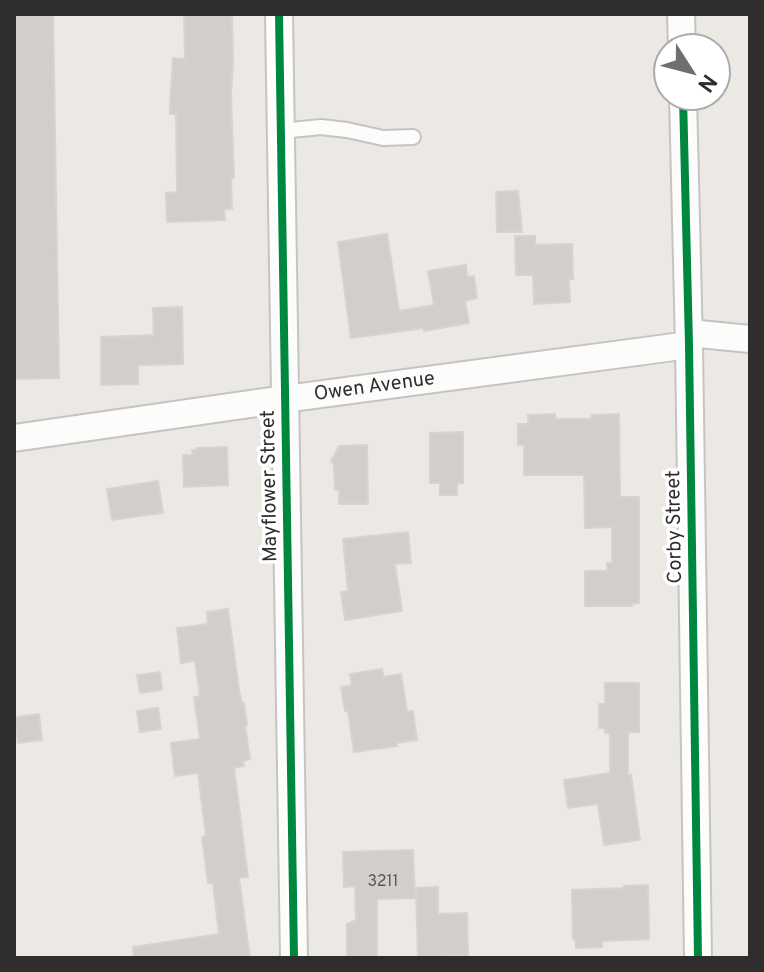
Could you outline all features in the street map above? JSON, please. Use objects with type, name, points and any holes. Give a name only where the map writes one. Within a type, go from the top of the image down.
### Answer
[{"type":"street","name":"Mayflower Street","points":[[279,14],[294,958]]},
{"type":"street","name":"Corby Street","points":[[683,112],[698,958]]},
{"type":"street","name":"Owen Avenue","points":[[14,438],[689,339],[750,339]]},
{"type":"lane","points":[[281,131],[321,127],[383,138],[413,137]]},
{"type":"building","points":[[14,14],[53,14],[59,378],[14,379]]},
{"type":"building","points":[[184,14],[232,15],[234,178],[231,179],[232,209],[224,209],[225,220],[167,222],[166,193],[177,192],[176,114],[170,114],[170,104],[173,58],[185,59]]},
{"type":"building","points":[[518,191],[522,232],[497,232],[496,192]]},
{"type":"building","points":[[387,234],[399,311],[434,305],[428,271],[466,265],[467,277],[474,276],[477,298],[465,301],[469,323],[351,338],[338,242]]},
{"type":"building","points":[[515,236],[535,236],[535,245],[572,244],[570,302],[534,304],[533,275],[516,275]]},
{"type":"building","points":[[182,307],[183,364],[138,365],[138,384],[101,385],[101,337],[154,335],[153,308]]},
{"type":"building","points":[[555,414],[555,419],[592,419],[592,415],[619,414],[620,497],[639,497],[639,603],[632,606],[585,606],[585,571],[607,571],[607,563],[612,563],[612,527],[585,528],[584,475],[524,475],[524,445],[518,445],[518,424],[528,424],[528,415]]},
{"type":"building","points":[[463,432],[463,483],[457,483],[457,495],[440,495],[440,483],[430,483],[430,433]]},
{"type":"building","points":[[367,445],[368,504],[339,504],[339,490],[335,490],[334,464],[331,461],[339,446]]},
{"type":"building","points":[[227,447],[228,485],[184,487],[183,455],[193,455],[192,450],[197,448]]},
{"type":"building","points":[[158,481],[163,513],[112,520],[107,489]]},
{"type":"building","points":[[408,532],[411,563],[395,564],[402,611],[345,620],[341,592],[348,591],[343,539]]},
{"type":"building","points":[[228,609],[250,759],[243,761],[244,766],[234,768],[248,877],[239,878],[250,958],[134,958],[133,947],[219,934],[213,883],[208,883],[202,837],[206,836],[198,773],[175,776],[171,743],[200,739],[194,697],[200,696],[195,661],[181,663],[177,628],[208,624],[207,612]]},
{"type":"building","points":[[382,669],[384,677],[401,674],[407,712],[413,711],[417,740],[354,752],[341,687],[352,685],[350,674]]},
{"type":"building","points":[[160,672],[162,690],[140,693],[137,675]]},
{"type":"building","points":[[605,683],[639,683],[639,732],[628,732],[628,775],[631,775],[640,840],[604,845],[598,804],[568,808],[564,780],[610,773],[610,733],[605,733],[605,728],[599,728],[599,704],[605,704]]},
{"type":"building","points":[[158,708],[161,729],[140,732],[137,711]]},
{"type":"building","points":[[39,714],[42,740],[18,743],[15,717]]},
{"type":"building","points":[[413,850],[415,898],[377,899],[377,958],[347,958],[347,924],[356,920],[355,886],[344,887],[343,852]]},
{"type":"building","points":[[648,885],[649,939],[602,941],[602,947],[576,948],[572,890]]},
{"type":"building","points":[[438,887],[438,914],[467,913],[468,955],[418,957],[416,888]]},
{"type":"cycle path","points":[[279,14],[294,958]]},
{"type":"cycle path","points":[[683,112],[698,958]]}]
